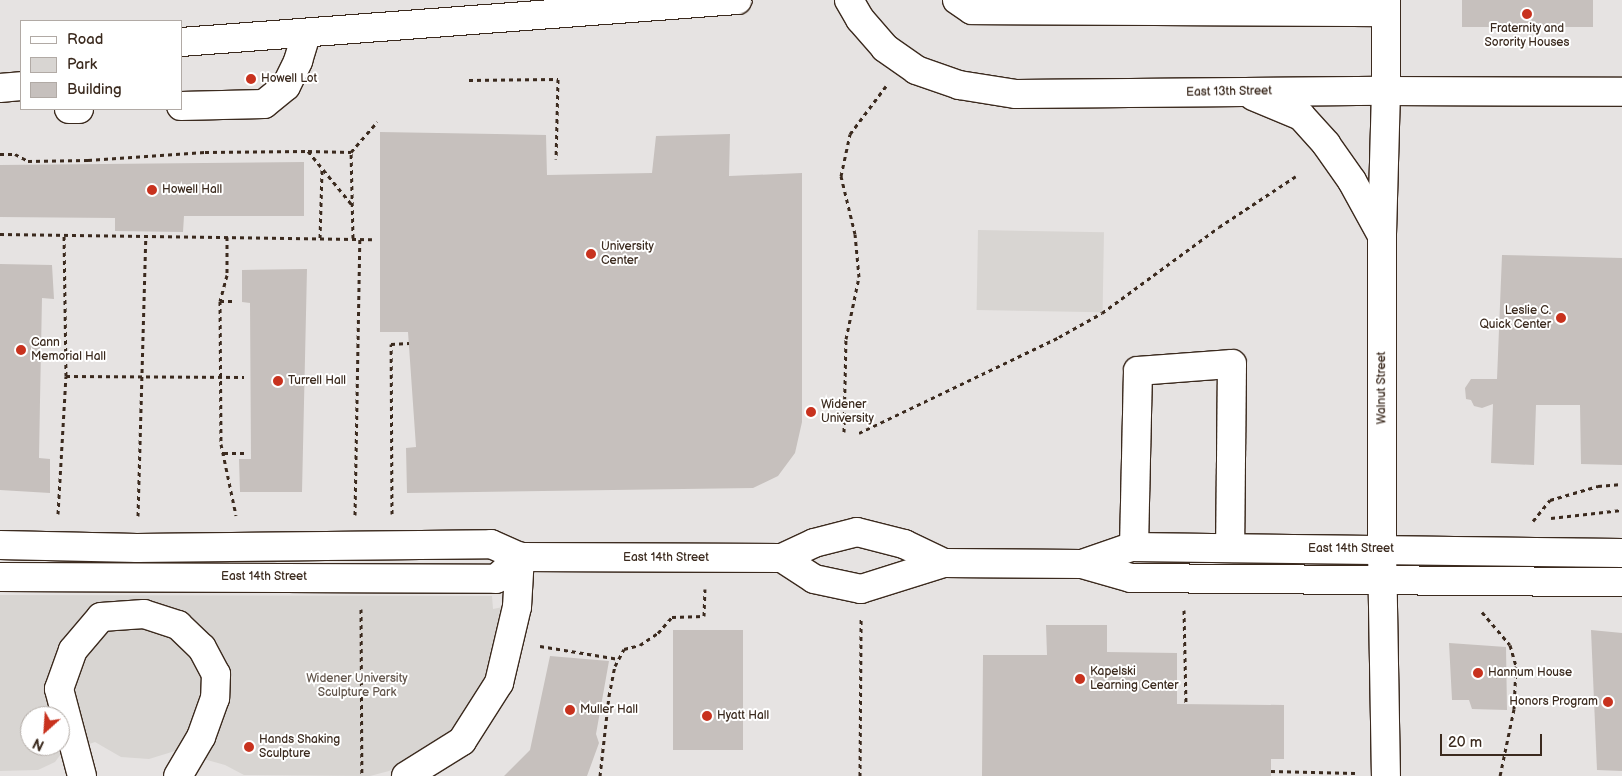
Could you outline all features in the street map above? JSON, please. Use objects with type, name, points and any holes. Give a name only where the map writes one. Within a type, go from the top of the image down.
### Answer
[{"type":"street","points":[[182,42],[737,0]]},
{"type":"street","points":[[957,0],[972,10],[1386,6]]},
{"type":"street","name":"Walnut Street","points":[[1386,6],[1382,235],[1382,549],[1386,774]]},
{"type":"street","name":"East 13th Street","points":[[855,10],[885,48],[916,70],[959,85],[1016,94],[1386,90],[1622,92]]},
{"type":"street","points":[[182,106],[264,104],[286,86],[298,60],[306,34]]},
{"type":"street","points":[[0,88],[20,86]]},
{"type":"street","points":[[1243,91],[1301,116],[1326,144],[1352,181],[1382,235]]},
{"type":"street","points":[[1134,547],[1138,371],[1232,364],[1230,548]]},
{"type":"street","name":"East 14th Street","points":[[0,546],[137,548],[242,545],[491,544],[520,558],[782,558],[814,544],[857,532],[904,544],[944,563]]},
{"type":"street","name":"East 14th Street","points":[[1082,564],[1134,547],[1622,552]]},
{"type":"street","points":[[406,776],[462,741],[499,683],[517,607],[520,558]]},
{"type":"street","name":"East 14th Street","points":[[0,577],[496,580],[520,558]]},
{"type":"street","name":"East 14th Street","points":[[782,558],[814,579],[861,589],[944,563],[1082,564],[1131,578],[1622,582]]},
{"type":"street","points":[[82,776],[59,689],[72,650],[101,617],[144,614],[178,625],[202,648],[216,674],[215,698],[201,737],[178,776]]},
{"type":"path","points":[[844,432],[846,339],[859,277],[853,226],[841,176],[850,134],[905,62]]},
{"type":"path","points":[[469,80],[558,79],[556,159]]},
{"type":"path","points":[[353,238],[351,152],[377,122]]},
{"type":"path","points":[[308,151],[352,206]]},
{"type":"path","points":[[0,154],[15,154],[28,161],[88,160],[205,152],[351,152]]},
{"type":"path","points":[[320,238],[322,169]]},
{"type":"path","points":[[859,433],[1059,337],[1102,313],[1220,227],[1296,176]]},
{"type":"path","points":[[0,234],[146,238],[372,239]]},
{"type":"path","points":[[56,547],[66,376],[64,236]]},
{"type":"path","points":[[228,237],[228,275],[220,301],[221,444],[242,545]]},
{"type":"path","points":[[137,548],[146,238]]},
{"type":"path","points":[[355,546],[360,238]]},
{"type":"path","points":[[220,301],[236,301]]},
{"type":"path","points":[[392,545],[391,344],[409,343]]},
{"type":"path","points":[[66,376],[244,378]]},
{"type":"path","points":[[224,454],[244,453]]},
{"type":"path","points":[[1622,484],[1598,486],[1550,500],[1533,520],[1622,510]]},
{"type":"path","points":[[600,776],[609,696],[615,666],[624,649],[640,645],[658,632],[672,617],[704,616],[706,558]]},
{"type":"path","points":[[361,578],[362,776]]},
{"type":"path","points":[[1184,579],[1186,704]]},
{"type":"path","points":[[1456,582],[1510,645],[1516,666],[1514,709],[1500,776]]},
{"type":"path","points":[[860,776],[861,589]]},
{"type":"path","points":[[532,644],[619,659]]},
{"type":"path","points":[[1271,771],[1386,774]]},
{"type":"shaded area","name":"Widener University","points":[[0,0],[1622,0],[1622,776],[0,776]]},
{"type":"green space","points":[[978,230],[1104,232],[1103,312],[977,310]]},
{"type":"green space","name":"Widener University Sculpture Park","points":[[0,595],[492,596],[493,609],[503,607],[492,666],[464,716],[431,750],[389,771],[370,776],[244,775],[225,765],[175,751],[149,759],[121,757],[95,742],[70,751],[70,706],[20,706],[20,756],[60,756],[55,762],[38,770],[0,771]]},
{"type":"building","name":"Fraternity and Sorority Houses","points":[[1462,0],[1593,0],[1593,27],[1462,27]]},
{"type":"building","name":"University Center","points":[[380,132],[546,135],[547,175],[652,173],[656,136],[730,134],[729,176],[802,173],[802,422],[795,453],[778,476],[753,488],[407,493],[406,448],[416,447],[408,332],[380,332]]},
{"type":"building","name":"Howell Hall","points":[[304,162],[304,216],[184,216],[183,232],[115,231],[115,218],[0,217],[0,165]]},
{"type":"building","name":"Leslie C. Quick Center","points":[[1502,255],[1622,258],[1622,465],[1581,464],[1580,405],[1536,405],[1534,465],[1491,463],[1493,404],[1482,408],[1474,406],[1471,400],[1466,399],[1465,388],[1471,379],[1497,379]]},
{"type":"building","name":"Cann Memorial Hall","points":[[0,264],[52,265],[54,299],[42,298],[39,458],[50,459],[50,493],[0,490]]},
{"type":"building","name":"Turrell Hall","points":[[307,269],[302,492],[240,492],[239,459],[251,459],[250,303],[242,302],[242,270]]},
{"type":"building","name":"Kapelski Learning Center","points":[[1046,625],[1107,625],[1107,652],[1177,653],[1177,704],[1284,705],[1284,759],[1271,759],[1271,776],[982,776],[983,655],[1047,655]]},
{"type":"building","name":"Hyatt Hall","points":[[673,630],[743,630],[743,750],[673,750]]},
{"type":"building","name":"Honors Program","points":[[1591,630],[1622,633],[1622,771],[1597,770]]},
{"type":"building","name":"Hannum House","points":[[1449,643],[1506,647],[1507,710],[1472,709],[1469,700],[1452,700]]},
{"type":"building","name":"Muller Hall","points":[[550,656],[609,661],[596,734],[599,743],[587,776],[504,776],[530,750]]},
{"type":"place","name":"Fraternity and Sorority Houses","points":[[1527,14]]},
{"type":"place","name":"Howell Lot","points":[[251,79]]},
{"type":"place","name":"Howell Hall","points":[[152,190]]},
{"type":"place","name":"University Center","points":[[591,254]]},
{"type":"place","name":"Leslie C. Quick Center","points":[[1561,318]]},
{"type":"place","name":"Cann Memorial Hall","points":[[21,350]]},
{"type":"place","name":"Turrell Hall","points":[[278,381]]},
{"type":"place","name":"Widener University","points":[[811,412]]},
{"type":"place","name":"Hannum House","points":[[1478,673]]},
{"type":"place","name":"Kapelski Learning Center","points":[[1080,679]]},
{"type":"place","name":"Honors Program","points":[[1608,702]]},
{"type":"place","name":"Muller Hall","points":[[570,710]]},
{"type":"place","name":"Hyatt Hall","points":[[707,716]]},
{"type":"place","name":"Hands Shaking Sculpture","points":[[249,747]]}]
